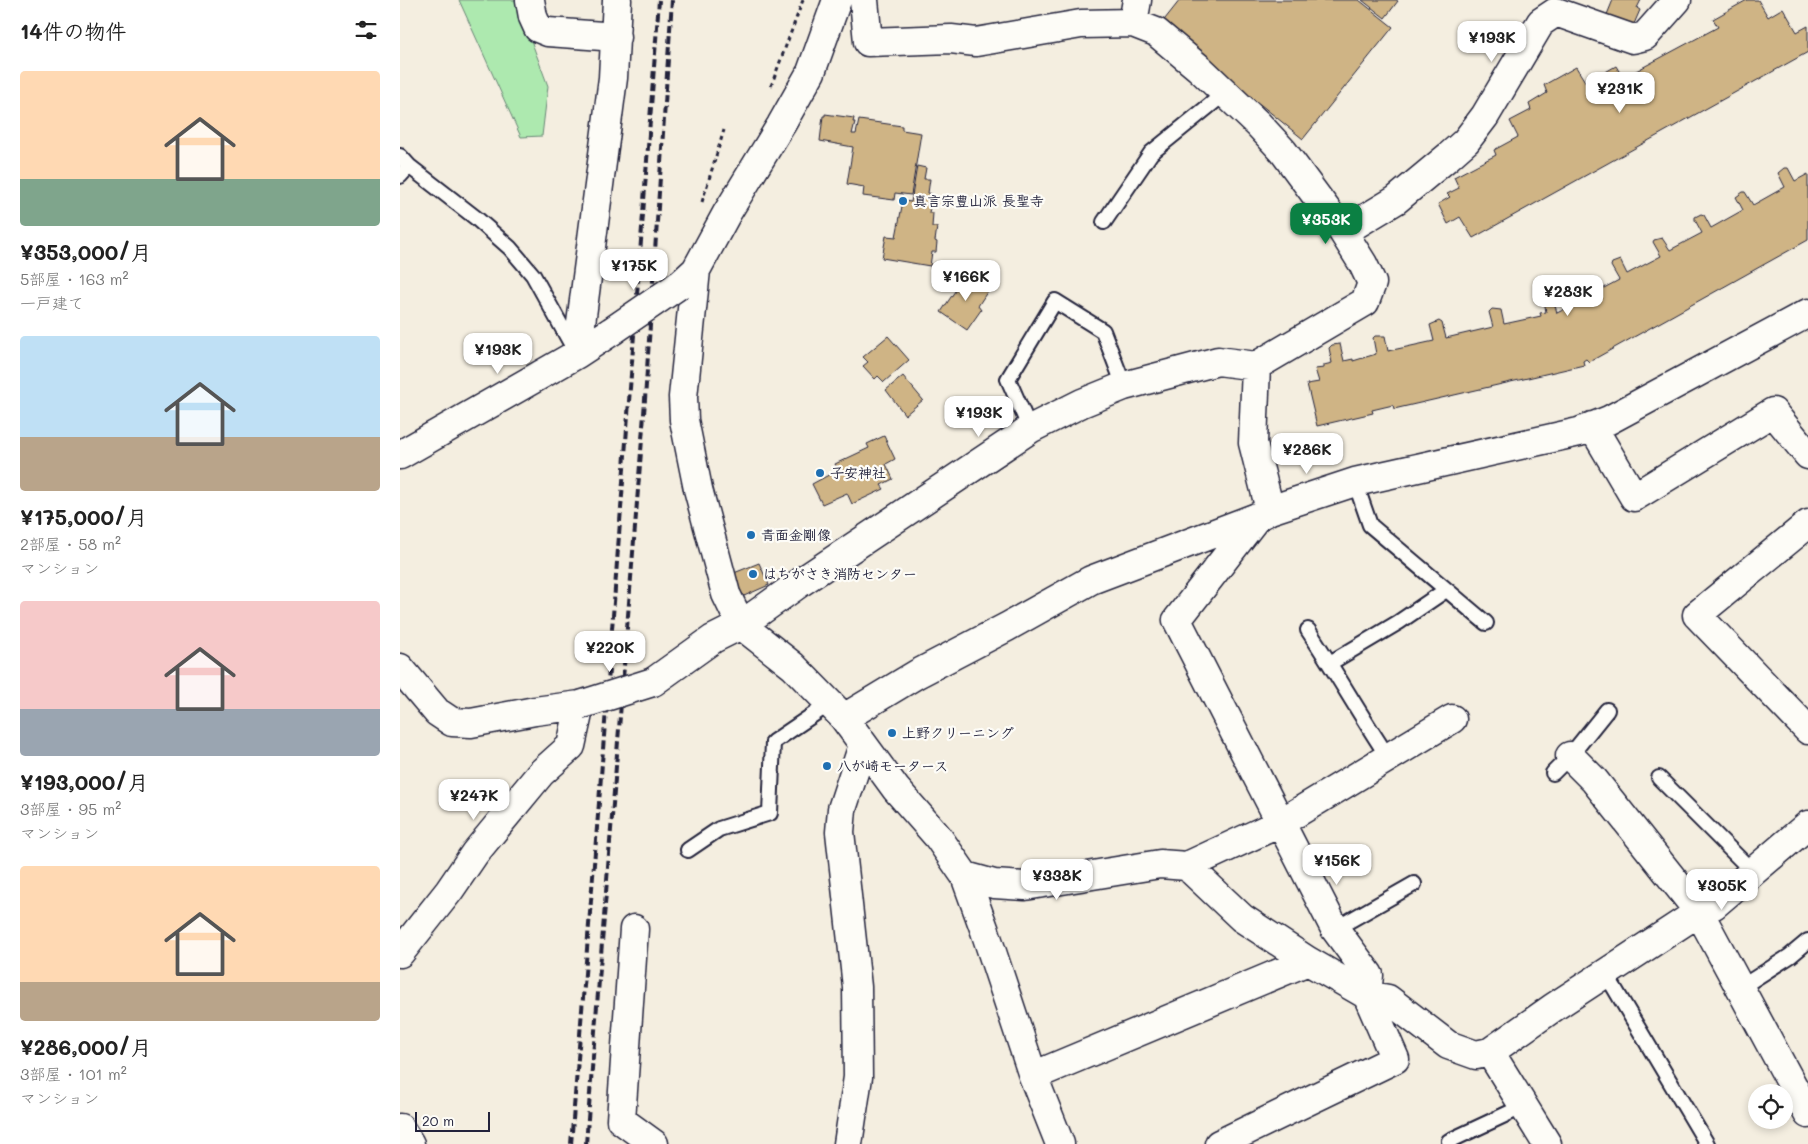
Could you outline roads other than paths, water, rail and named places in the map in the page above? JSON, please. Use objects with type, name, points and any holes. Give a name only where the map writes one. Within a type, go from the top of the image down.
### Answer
[{"type":"street","points":[[530,0],[533,17],[538,28],[548,32],[616,37]]},
{"type":"street","points":[[577,354],[613,78],[618,0]]},
{"type":"street","points":[[400,456],[577,354],[688,278],[781,126],[811,72],[837,0]]},
{"type":"street","points":[[400,668],[437,712],[452,722],[471,723],[580,705],[653,682],[713,639],[741,624],[1030,429],[1082,403],[1124,386],[1218,361],[1256,366],[1365,302],[1372,283],[1363,264],[1343,232],[1282,152],[1258,124],[1135,11],[1081,24],[976,42],[951,39],[868,42],[864,0]]},
{"type":"street","points":[[1343,232],[1396,200],[1466,140],[1485,116],[1541,22],[1556,12],[1634,39],[1645,36],[1677,0]]},
{"type":"street","points":[[688,278],[683,397],[684,420],[698,489],[726,594],[741,624],[793,666],[837,711],[896,789],[938,836],[965,876],[1033,1076],[1060,1144]]},
{"type":"street","points":[[837,711],[916,674],[1007,627],[1091,580],[1263,513],[1355,482],[1579,432],[1633,407],[1807,316]]},
{"type":"street","points":[[1219,1144],[1395,1059],[1367,995],[1369,975],[1335,929],[1177,620],[1263,513],[1253,443],[1256,366]]},
{"type":"street","points":[[1592,426],[1634,497],[1773,412],[1808,455]]},
{"type":"street","points":[[1808,524],[1697,615],[1808,730]]},
{"type":"street","points":[[400,953],[449,891],[481,846],[541,773],[571,746],[580,705]]},
{"type":"street","points":[[965,876],[994,884],[1025,886],[1160,864],[1187,866],[1280,823],[1452,719]]},
{"type":"street","points":[[848,1144],[858,1077],[857,986],[840,832],[842,809],[863,745]]},
{"type":"street","points":[[1561,765],[1594,780],[1699,912],[1808,1114]]},
{"type":"street","points":[[1187,866],[1242,918],[1308,961],[1367,995],[1388,999],[1448,1045],[1476,1054],[1490,1052],[1699,912],[1714,905],[1808,825]]},
{"type":"street","points":[[634,929],[621,1120],[654,1144]]},
{"type":"street","points":[[1033,1076],[1308,961]]},
{"type":"street","points":[[1490,1052],[1547,1144]]},
{"type":"street","points":[[400,1128],[410,1144]]},
{"type":"lane","points":[[1104,222],[1151,154],[1224,93]]},
{"type":"lane","points":[[403,166],[476,218],[510,248],[533,275],[577,354]]},
{"type":"lane","points":[[1030,429],[1008,379],[1055,300],[1103,331],[1124,386]]},
{"type":"lane","points":[[1355,482],[1370,525],[1486,623]]},
{"type":"lane","points":[[1330,663],[1399,622],[1446,590]]},
{"type":"lane","points":[[1308,630],[1388,757]]},
{"type":"lane","points":[[1561,765],[1607,710]]},
{"type":"lane","points":[[688,850],[719,829],[770,814],[773,742],[837,711]]},
{"type":"lane","points":[[1659,778],[1752,871]]},
{"type":"lane","points":[[1335,929],[1414,884]]},
{"type":"lane","points":[[1740,988],[1790,956],[1808,942]]},
{"type":"lane","points":[[1606,974],[1707,1144]]},
{"type":"lane","points":[[1449,1142],[1524,1106]]},
{"type":"railway","points":[[571,1144],[599,803],[659,0]]},
{"type":"railway","points":[[586,1144],[644,414],[672,0]]},
{"type":"place","name":"真言宗豊山派 長聖寺","points":[[903,201]]},
{"type":"place","name":"子安神社","points":[[820,473]]},
{"type":"place","name":"青面金剛像","points":[[751,535]]},
{"type":"place","name":"はちがさき消防センター","points":[[753,574]]},
{"type":"place","name":"上野クリーニング","points":[[892,733]]},
{"type":"place","name":"八が崎モータース","points":[[827,766]]}]
